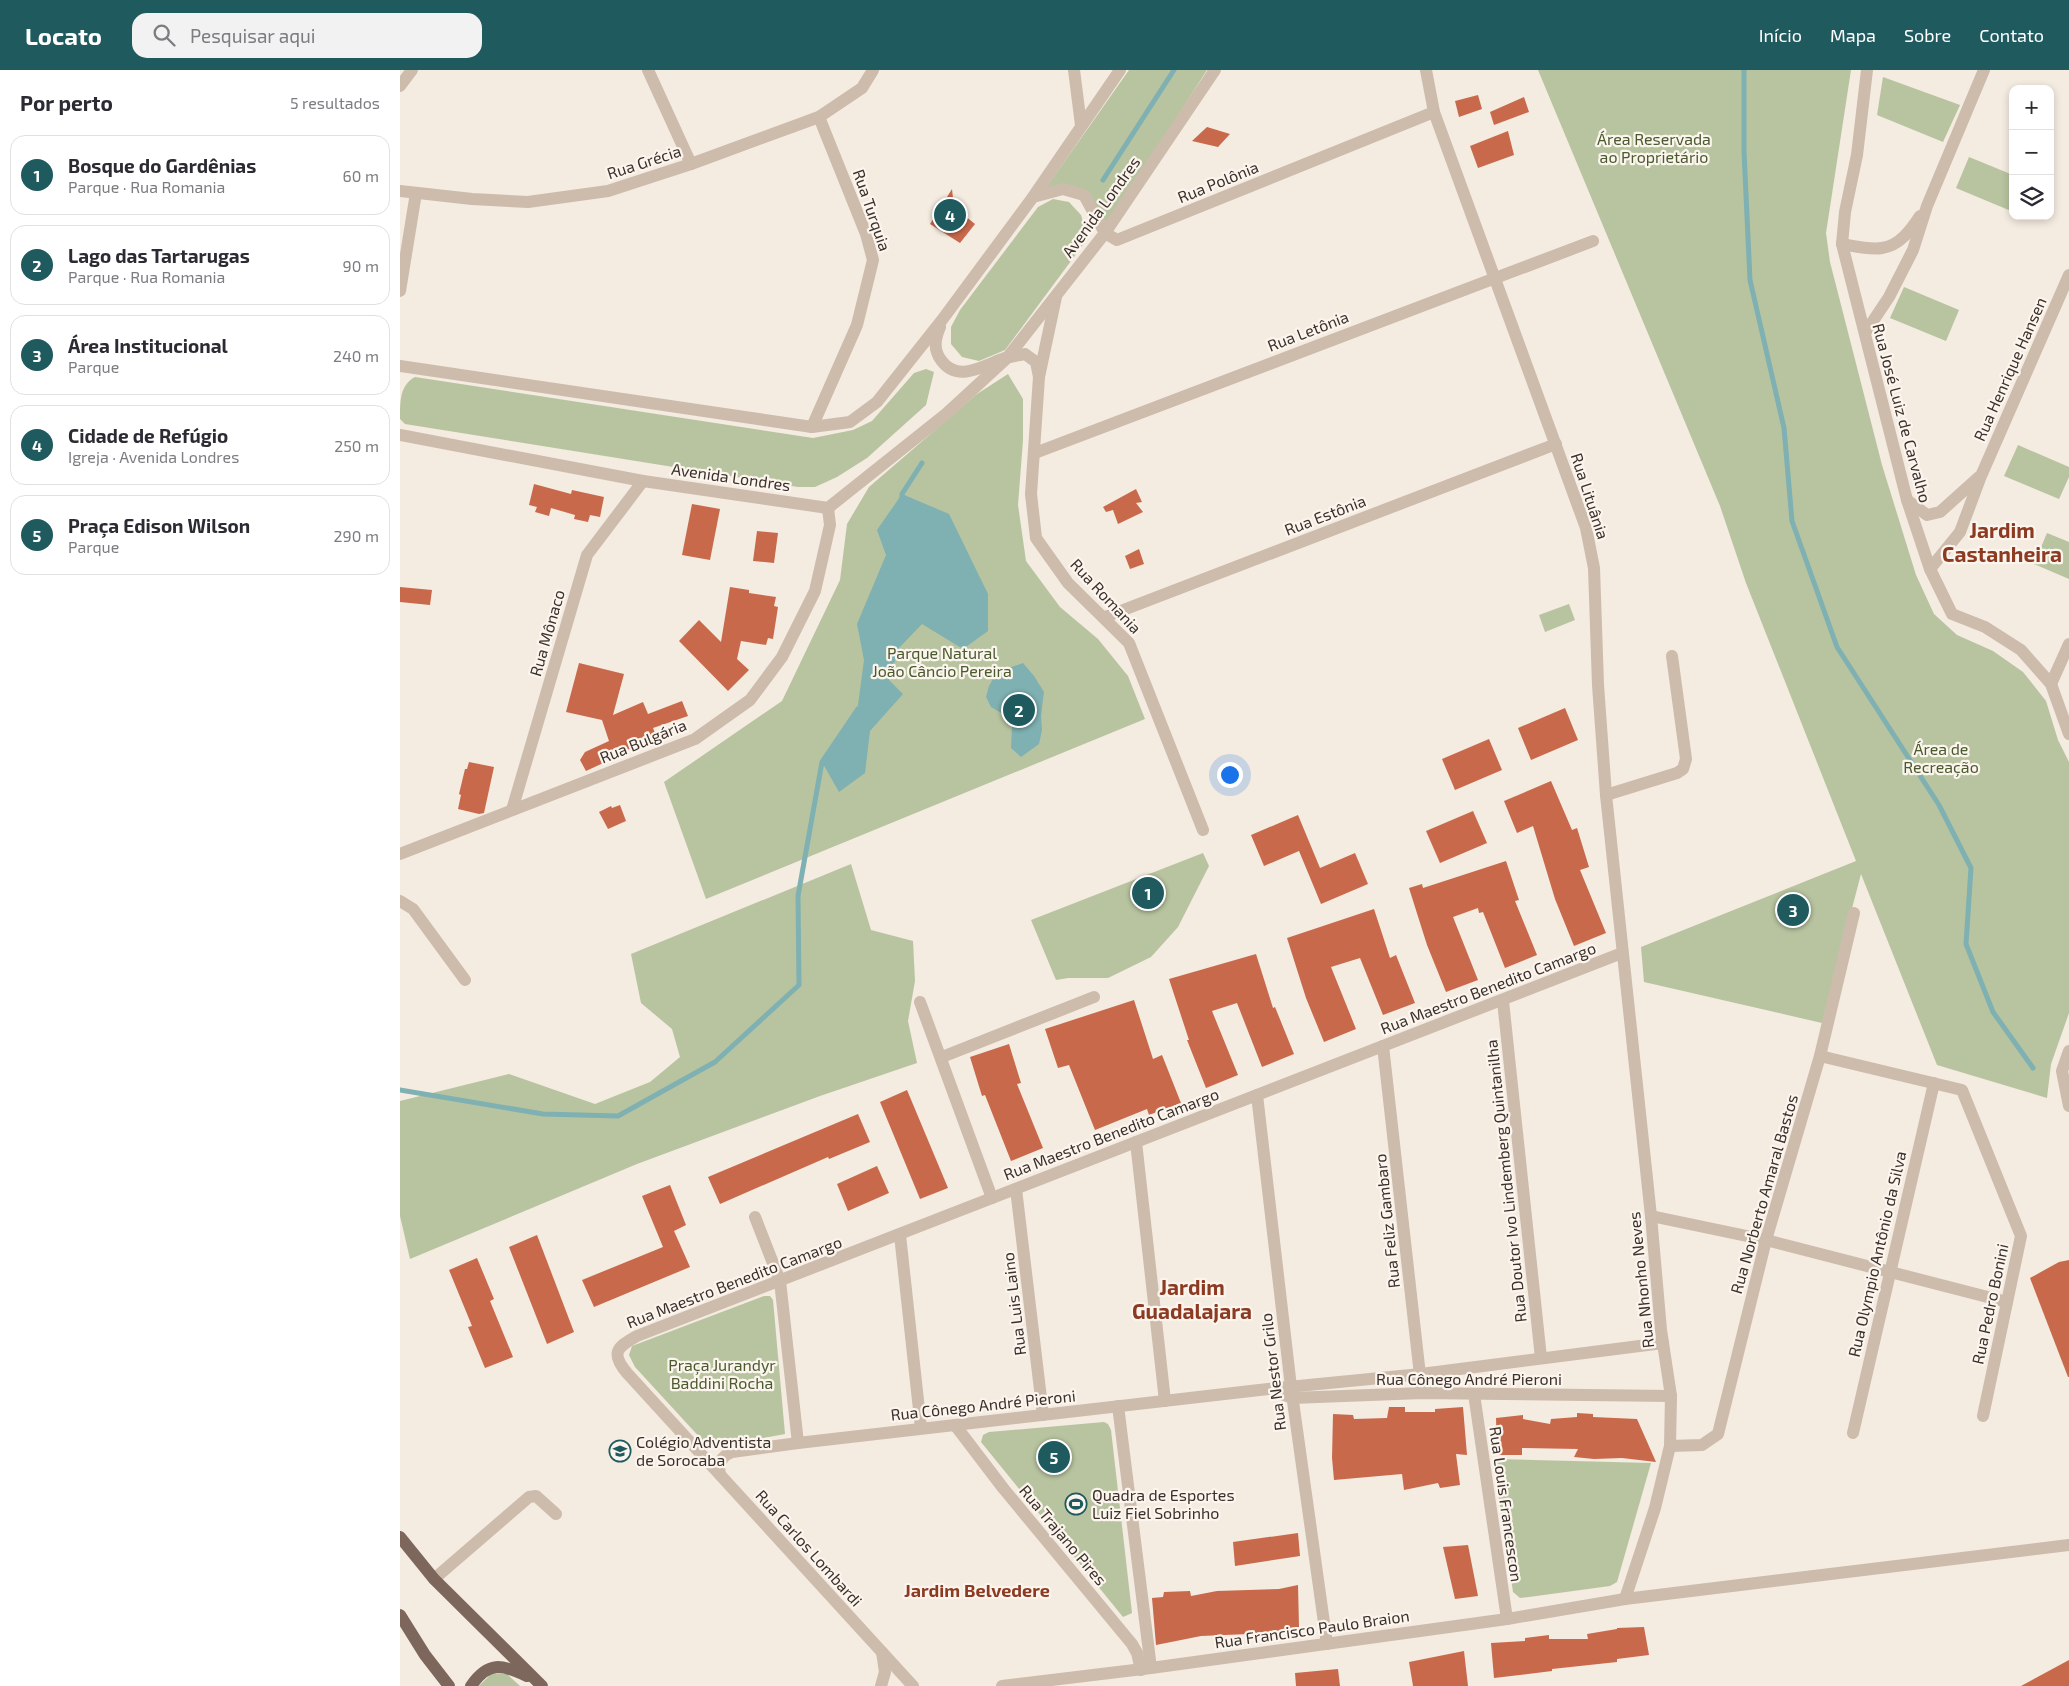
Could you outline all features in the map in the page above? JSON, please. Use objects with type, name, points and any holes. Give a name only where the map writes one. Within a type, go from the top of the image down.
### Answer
[{"type":"main road","points":[[400,1537],[434,1579],[539,1683]]},
{"type":"main road","points":[[400,1615],[425,1655],[449,1686]]},
{"type":"main road","points":[[471,1686],[479,1674],[492,1667],[510,1668],[539,1683]]},
{"type":"street","points":[[400,86],[412,70]]},
{"type":"street","points":[[648,70],[691,164]]},
{"type":"street","name":"Rua Grécia","points":[[400,191],[472,199],[528,202],[608,191],[691,164],[820,117],[862,88],[873,70]]},
{"type":"street","points":[[1074,70],[1081,125]]},
{"type":"street","points":[[400,366],[812,427],[850,422],[877,402],[942,320],[1033,198],[1120,70]]},
{"type":"street","name":"Avenida Londres","points":[[400,435],[643,481],[828,508],[946,414],[1007,358],[1105,233],[1215,70]]},
{"type":"street","name":"Rua Lituânia","points":[[1426,70],[1434,112],[1496,277],[1586,528],[1594,568],[1598,685],[1606,795],[1622,953]]},
{"type":"street","name":"Rua José Luiz de Carvalho","points":[[1867,70],[1857,155],[1845,212],[1842,244],[1907,500],[1930,568],[1952,614],[1985,626],[2021,650],[2051,684],[2069,734]]},
{"type":"street","points":[[1865,333],[1889,297],[1914,250],[1927,206],[1984,70]]},
{"type":"street","name":"Rua Polônia","points":[[1105,233],[1117,240],[1130,236],[1434,112]]},
{"type":"street","name":"Rua Turquia","points":[[812,427],[857,325],[874,260],[866,234],[820,117]]},
{"type":"street","points":[[1033,198],[1063,189],[1084,195],[1105,233]]},
{"type":"street","points":[[400,291],[416,193]]},
{"type":"street","points":[[1842,244],[1882,248],[1899,241],[1913,227],[1927,206]]},
{"type":"street","name":"Rua Letônia","points":[[1035,453],[1593,241]]},
{"type":"street","name":"Rua Henrique Hansen","points":[[1930,568],[1960,532],[1981,476],[2069,275]]},
{"type":"street","name":"Rua Romania","points":[[1057,294],[1040,377],[1031,494],[1036,538],[1068,582],[1129,643],[1203,830]]},
{"type":"street","points":[[942,320],[935,342],[936,351],[946,367],[956,372],[967,373],[1007,358],[1024,354],[1036,362],[1040,377]]},
{"type":"street","name":"Rua Estônia","points":[[1105,617],[1556,444]]},
{"type":"street","name":"Rua Henrique Hansen","points":[[1907,500],[1927,515],[1940,512],[1981,476]]},
{"type":"street","name":"Rua Mônaco","points":[[512,810],[587,555],[643,481]]},
{"type":"street","name":"Rua Bulgária","points":[[400,854],[695,739],[750,700],[782,657],[815,591],[830,525],[828,508]]},
{"type":"street","points":[[2051,684],[2069,644]]},
{"type":"street","points":[[1606,795],[1677,773],[1685,764],[1686,758],[1672,656]]},
{"type":"street","points":[[400,901],[413,909],[465,980]]},
{"type":"street","name":"Rua Norberto Amaral Bastos","points":[[1670,1446],[1702,1445],[1718,1434],[1766,1240],[1820,1056],[1854,913]]},
{"type":"street","name":"Rua Maestro Benedito Camargo","points":[[617,1352],[621,1345],[637,1336],[1503,1001],[1622,953]]},
{"type":"street","name":"Rua Nhonho Neves","points":[[1622,953],[1663,1343],[1671,1396],[1670,1446],[1655,1508],[1625,1599]]},
{"type":"street","points":[[942,1057],[1094,997]]},
{"type":"street","name":"Rua Doutor Ivo Lindemberg Quintanilha","points":[[1503,1001],[1542,1358]]},
{"type":"street","points":[[920,1002],[942,1057],[992,1198]]},
{"type":"street","name":"Rua Feliz Gambaro","points":[[1383,1046],[1422,1393]]},
{"type":"street","points":[[2069,1051],[2062,1071],[2069,1106]]},
{"type":"street","points":[[1820,1056],[1934,1083]]},
{"type":"street","name":"Rua Pedro Bonini","points":[[1934,1083],[1962,1090],[2021,1236],[1983,1416]]},
{"type":"street","name":"Rua Olympio Antônio da Silva","points":[[1853,1433],[1934,1083]]},
{"type":"street","name":"Rua Nestor Grilo","points":[[1257,1095],[1292,1392],[1327,1644]]},
{"type":"street","points":[[1136,1142],[1165,1401]]},
{"type":"street","name":"Rua Luis Laino","points":[[1016,1189],[1044,1415]]},
{"type":"street","points":[[755,1216],[780,1281],[798,1442]]},
{"type":"street","points":[[1651,1216],[1766,1240],[2007,1302]]},
{"type":"street","points":[[900,1235],[921,1428]]},
{"type":"street","name":"Rua Cônego André Pieroni","points":[[1292,1392],[1663,1343]]},
{"type":"street","name":"Rua Carlos Lombardi","points":[[617,1352],[618,1363],[627,1374],[913,1686]]},
{"type":"street","name":"Rua Cônego André Pieroni","points":[[720,1474],[718,1467],[720,1460],[732,1452],[798,1442],[1268,1389],[1292,1392],[1671,1396]]},
{"type":"street","name":"Rua Louis Francescon","points":[[1474,1394],[1507,1619]]},
{"type":"street","points":[[1118,1406],[1146,1669]]},
{"type":"street","name":"Rua Trajano Pires","points":[[954,1425],[1003,1488],[1132,1644],[1146,1669]]},
{"type":"street","points":[[434,1579],[529,1497],[536,1496],[556,1514]]},
{"type":"street","name":"Rua Francisco Paulo Braion","points":[[1002,1686],[1146,1669],[1507,1619],[1625,1599],[2069,1545]]},
{"type":"street","points":[[881,1686],[884,1672],[882,1652]]},
{"type":"green space","points":[[1129,70],[1207,70],[1105,229],[1085,193],[1046,188]]},
{"type":"green space","name":"Área de Recreação","points":[[1538,70],[1851,70],[1826,233],[1830,262],[1882,465],[1916,575],[1934,614],[1957,635],[1993,651],[2023,672],[2046,701],[2058,740],[2069,762],[2069,1013],[2051,1064],[2047,1098],[1937,1065],[1861,874],[1822,1023],[1644,982],[1641,947],[1856,861],[1746,583],[1720,506]]},
{"type":"green space","points":[[1883,77],[1960,105],[1943,142],[1877,115]]},
{"type":"green space","points":[[1969,157],[2009,173],[2009,210],[1956,188]]},
{"type":"green space","points":[[1053,199],[1069,202],[1081,215],[1088,238],[1005,350],[979,361],[962,357],[951,344],[951,327],[960,310],[1038,207]]},
{"type":"green space","points":[[1904,287],[1959,310],[1946,341],[1890,318]]},
{"type":"green space","points":[[926,369],[934,372],[926,405],[867,458],[837,477],[815,487],[798,487],[405,424],[400,419],[402,394],[406,384],[415,377],[813,438],[853,430],[872,421],[914,373]]},
{"type":"green space","name":"Parque Natural João Câncio Pereira","points":[[1008,374],[1023,399],[1023,440],[1018,505],[1026,561],[1060,607],[1098,639],[1128,676],[1145,719],[706,899],[664,782],[782,701],[840,580],[847,524],[869,487],[977,394]]},
{"type":"green space","points":[[2018,445],[2069,467],[2069,477],[2059,499],[2004,476]]},
{"type":"green space","points":[[2047,533],[2069,542],[2069,579],[2034,564]]},
{"type":"green space","points":[[1569,604],[1575,620],[1545,632],[1539,615]]},
{"type":"green space","points":[[1203,853],[1209,866],[1178,927],[1151,957],[1108,978],[1068,978],[1056,980],[1031,920]]},
{"type":"green space","points":[[851,864],[871,930],[913,941],[915,981],[908,1021],[917,1063],[820,1096],[637,1164],[410,1259],[400,1216],[400,1101],[509,1074],[595,1104],[650,1082],[680,1057],[672,1029],[641,1003],[631,954]]},
{"type":"green space","name":"Praça Jurandyr Baddini Rocha","points":[[764,1296],[770,1296],[773,1300],[785,1434],[719,1446],[703,1441],[635,1367],[629,1355],[632,1346]]},
{"type":"green space","points":[[1104,1422],[1108,1424],[1111,1430],[1132,1613],[1123,1617],[981,1442],[983,1435],[989,1432]]},
{"type":"green space","points":[[1493,1459],[1651,1463],[1617,1582],[1610,1586],[1520,1598],[1513,1592]]},
{"type":"green space","points":[[492,1673],[507,1674],[520,1686],[479,1686]]},
{"type":"water","points":[[902,494],[949,514],[988,594],[988,631],[963,649],[922,624],[899,648],[889,680],[903,694],[870,731],[865,773],[839,792],[822,762],[857,713],[864,660],[857,624],[886,555],[877,530]]},
{"type":"water","points":[[1023,663],[1044,692],[1041,715],[1042,730],[1039,744],[1021,757],[1011,748],[1012,726],[1003,714],[991,707],[986,697],[989,686],[997,672]]},
{"type":"building","points":[[1478,95],[1482,109],[1459,117],[1455,101]]},
{"type":"building","points":[[1524,97],[1529,112],[1494,125],[1490,112]]},
{"type":"building","points":[[1207,127],[1230,134],[1218,147],[1192,141]]},
{"type":"building","points":[[1508,131],[1514,155],[1478,168],[1470,146]]},
{"type":"building","points":[[952,189],[954,207],[975,224],[960,243],[930,224]]},
{"type":"building","points":[[534,484],[571,494],[572,490],[604,497],[600,517],[590,515],[588,522],[574,519],[575,515],[551,508],[549,516],[535,512],[537,507],[529,505]]},
{"type":"building","points":[[1136,489],[1142,502],[1136,503],[1143,512],[1118,524],[1113,510],[1106,512],[1103,507]]},
{"type":"building","points":[[692,504],[720,509],[710,560],[682,555]]},
{"type":"building","points":[[757,531],[778,533],[774,563],[753,561]]},
{"type":"building","points":[[1139,549],[1144,564],[1130,569],[1125,556]]},
{"type":"building","points":[[400,587],[432,590],[430,605],[400,602]]},
{"type":"building","points":[[730,587],[749,590],[749,593],[776,597],[774,606],[778,607],[773,639],[768,638],[766,645],[741,641],[737,659],[749,670],[728,691],[679,641],[699,620],[721,642]]},
{"type":"building","points":[[579,663],[624,674],[613,715],[643,702],[648,714],[682,701],[688,716],[653,728],[658,740],[638,749],[637,746],[612,756],[614,758],[586,771],[580,760],[585,752],[609,741],[602,720],[566,712]]},
{"type":"building","points":[[1565,708],[1578,740],[1531,760],[1518,728]]},
{"type":"building","points":[[1489,739],[1502,770],[1455,790],[1442,759]]},
{"type":"building","points":[[469,762],[494,767],[484,813],[479,814],[458,809],[461,795],[459,794],[465,769],[467,769]]},
{"type":"building","points":[[1551,781],[1572,830],[1577,828],[1589,867],[1580,870],[1606,933],[1574,946],[1555,899],[1533,826],[1517,833],[1504,801]]},
{"type":"building","points":[[620,805],[626,821],[608,829],[599,812],[611,806],[612,808]]},
{"type":"building","points":[[1473,811],[1487,843],[1440,863],[1426,831]]},
{"type":"building","points":[[1298,815],[1320,868],[1355,853],[1368,884],[1321,904],[1299,851],[1264,866],[1251,835]]},
{"type":"building","points":[[1506,861],[1519,900],[1515,901],[1537,955],[1505,968],[1483,912],[1479,913],[1478,908],[1453,917],[1478,980],[1446,992],[1427,945],[1409,888],[1422,884],[1423,888]]},
{"type":"building","points":[[1374,909],[1390,958],[1396,955],[1415,1003],[1383,1015],[1360,958],[1331,967],[1356,1029],[1324,1042],[1306,998],[1287,938]]},
{"type":"building","points":[[1256,954],[1273,1008],[1275,1007],[1294,1054],[1262,1067],[1237,1003],[1212,1011],[1238,1075],[1206,1088],[1187,1040],[1189,1040],[1169,979]]},
{"type":"building","points":[[1134,1000],[1153,1059],[1162,1055],[1181,1103],[1149,1115],[1147,1109],[1095,1130],[1069,1065],[1058,1068],[1045,1029]]},
{"type":"building","points":[[1009,1044],[1021,1083],[1017,1084],[1043,1148],[1011,1161],[985,1095],[982,1096],[970,1057]]},
{"type":"building","points":[[907,1090],[948,1188],[920,1199],[880,1102]]},
{"type":"building","points":[[858,1114],[870,1142],[829,1159],[828,1157],[720,1204],[708,1177]]},
{"type":"building","points":[[877,1166],[889,1193],[848,1211],[837,1184]]},
{"type":"building","points":[[670,1185],[686,1225],[674,1231],[690,1267],[594,1307],[582,1280],[663,1247],[642,1196]]},
{"type":"building","points":[[537,1235],[574,1332],[547,1344],[509,1247]]},
{"type":"building","points":[[477,1258],[494,1299],[490,1301],[513,1357],[485,1368],[468,1327],[472,1326],[449,1270]]},
{"type":"building","points":[[2069,1260],[2068,1377],[2030,1278],[2059,1262]]},
{"type":"building","points":[[1389,1407],[1405,1407],[1405,1412],[1435,1412],[1435,1409],[1463,1407],[1467,1455],[1456,1454],[1460,1485],[1440,1488],[1438,1483],[1404,1490],[1402,1474],[1334,1480],[1332,1458],[1333,1414],[1353,1415],[1354,1419],[1387,1418]]},
{"type":"building","points":[[1577,1413],[1593,1414],[1593,1417],[1637,1419],[1656,1462],[1622,1458],[1594,1459],[1574,1457],[1578,1449],[1522,1448],[1522,1455],[1497,1455],[1496,1418],[1523,1415],[1523,1419],[1550,1424],[1551,1419],[1577,1417]]},
{"type":"building","points":[[1298,1533],[1300,1556],[1235,1566],[1233,1542]]},
{"type":"building","points":[[1468,1545],[1478,1596],[1455,1599],[1443,1547]]},
{"type":"building","points":[[1298,1585],[1299,1627],[1272,1633],[1201,1636],[1156,1645],[1152,1598],[1163,1597],[1164,1592],[1190,1591],[1191,1596],[1217,1591],[1279,1589]]},
{"type":"building","points":[[1644,1627],[1649,1655],[1617,1659],[1617,1662],[1494,1678],[1491,1643],[1525,1641],[1525,1638],[1549,1635],[1549,1639],[1588,1639],[1587,1634],[1617,1628]]},
{"type":"building","points":[[1464,1651],[1468,1686],[1413,1686],[1409,1662]]},
{"type":"building","points":[[2069,1660],[2069,1686],[2021,1686]]},
{"type":"building","points":[[1338,1669],[1340,1686],[1296,1686],[1295,1673]]},
{"type":"waterway","points":[[1103,180],[1174,70]]},
{"type":"waterway","points":[[1744,70],[1744,152],[1750,280],[1784,428],[1792,521],[1837,647],[1939,805],[1971,868],[1966,944],[1993,1012],[2033,1068]]},
{"type":"waterway","points":[[902,499],[902,494],[922,463]]},
{"type":"waterway","points":[[400,1090],[543,1114],[618,1116],[715,1062],[799,985],[798,896],[822,762],[858,709]]},
{"type":"place","name":"Cidade de Refúgio","points":[[950,215]]},
{"type":"place","name":"Lago das Tartarugas","points":[[1019,710]]},
{"type":"place","name":"Bosque do Gardênias","points":[[1148,893]]},
{"type":"place","name":"Área Institucional","points":[[1793,910]]},
{"type":"place","name":"Colégio Adventista de Sorocaba","points":[[620,1451]]},
{"type":"place","name":"Praça Edison Wilson","points":[[1054,1457]]},
{"type":"place","name":"Quadra de Esportes Luiz Fiel Sobrinho","points":[[1076,1504]]},
{"type":"district","name":"Jardim Castanheira","points":[[2002,543]]},
{"type":"district","name":"Jardim Guadalajara","points":[[1192,1300]]},
{"type":"district","name":"Jardim Belvedere","points":[[977,1591]]},
{"type":"park label","name":"Área Reservada ao Proprietário","points":[[1654,148]]}]
